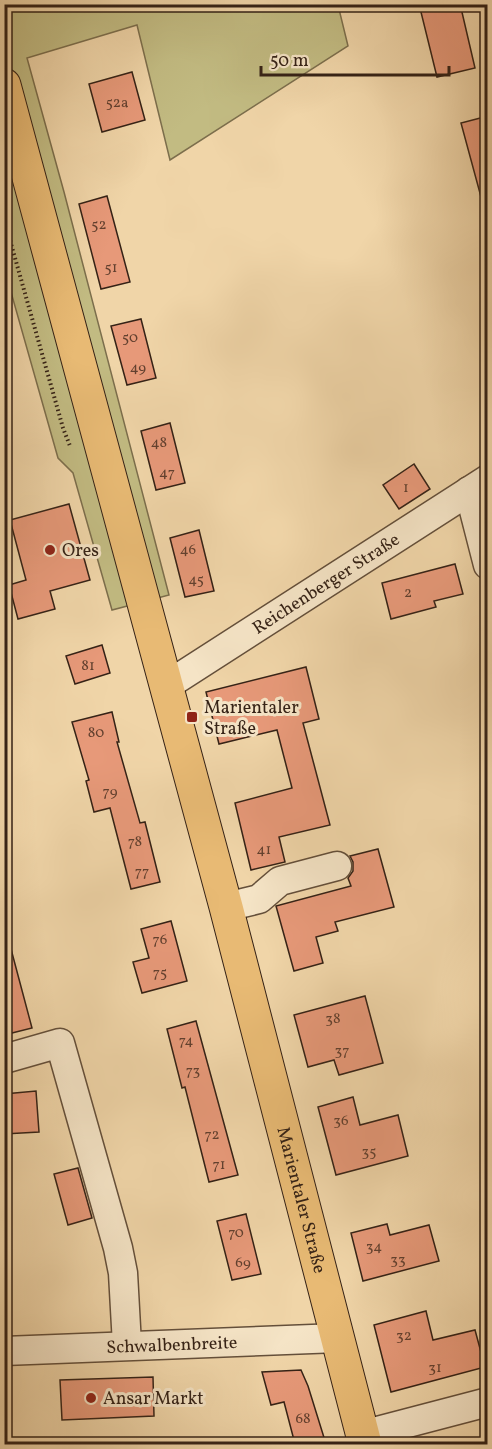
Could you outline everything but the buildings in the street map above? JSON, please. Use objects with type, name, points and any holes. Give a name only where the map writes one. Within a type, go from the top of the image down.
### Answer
[{"type":"main road","name":"Marientaler Straße","points":[[4,85],[226,907],[363,1440]]},
{"type":"street","name":"Reichenberger Straße","points":[[166,686],[478,485]]},
{"type":"street","points":[[478,485],[488,565]]},
{"type":"street","points":[[226,907],[259,899],[280,881],[337,866]]},
{"type":"street","points":[[4,1059],[60,1042],[118,1248],[123,1274],[127,1345]]},
{"type":"street","name":"Schwalbenbreite","points":[[4,1351],[338,1338]]},
{"type":"street","points":[[363,1440],[488,1402]]},
{"type":"shaded area","points":[[5,5],[338,5],[348,46],[170,160],[137,25],[27,58],[169,595],[112,610],[73,473],[58,458],[5,271]]},
{"type":"place","name":"Ores","points":[[50,550]]},
{"type":"place","name":"Marientaler Straße","points":[[192,717]]},
{"type":"place","name":"Ansar Markt","points":[[91,1398]]}]
